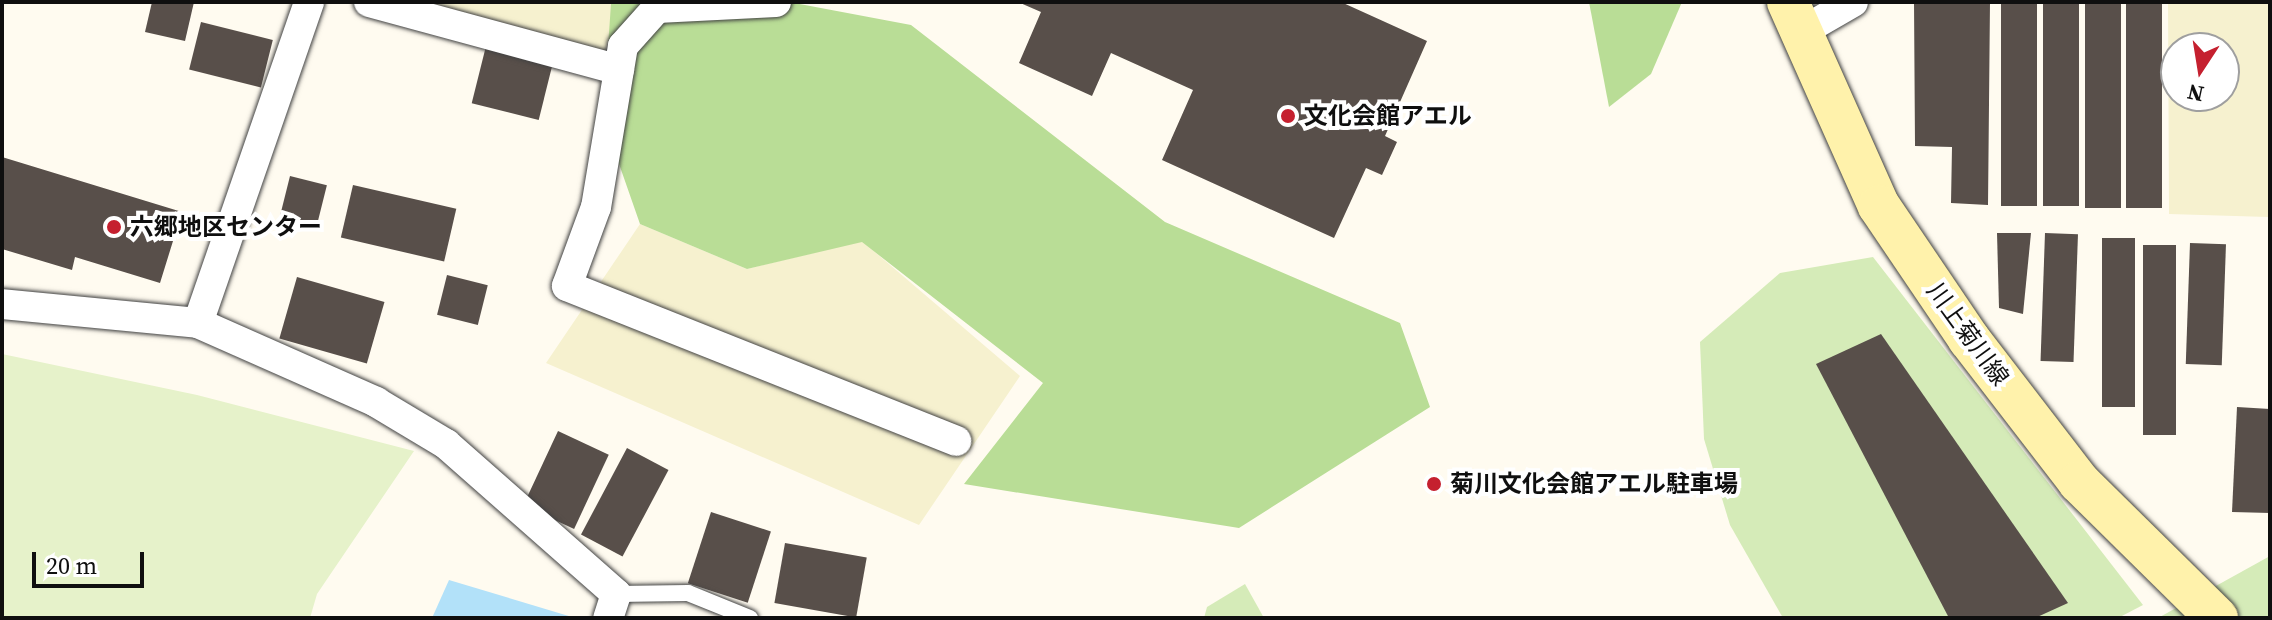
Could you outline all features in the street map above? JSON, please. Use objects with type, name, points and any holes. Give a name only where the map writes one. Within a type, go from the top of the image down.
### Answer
[{"type":"main road","name":"川上菊川線","points":[[1794,17],[1879,206],[2079,482],[2144,550],[2217,618]]},
{"type":"street","points":[[198,323],[309,2]]},
{"type":"street","points":[[369,2],[619,70]]},
{"type":"street","points":[[776,2],[657,8],[623,46],[596,207],[567,286],[956,441]]},
{"type":"street","points":[[1794,17],[1853,2]]},
{"type":"street","points":[[2,304],[198,323],[376,402],[446,444],[612,606]]},
{"type":"lane","points":[[612,606],[688,593],[750,618]]},
{"type":"shaded area","points":[[414,2],[619,2],[604,55]]},
{"type":"shaded area","points":[[2168,2],[2270,2],[2268,217],[2169,214],[2169,112],[2240,112],[2240,32],[2168,32]]},
{"type":"shaded area","points":[[640,224],[747,269],[862,241],[1020,376],[919,525],[546,363]]},
{"type":"green space","points":[[789,2],[911,25],[1165,222],[1400,323],[1430,407],[1239,528],[964,484],[1043,383],[862,242],[747,269],[640,224],[603,118],[611,4]]},
{"type":"green space","points":[[1589,2],[1682,2],[1651,74],[1609,107]]},
{"type":"green space","points":[[1873,257],[2143,605],[2118,618],[1783,618],[1730,525],[1704,439],[1700,342],[1780,273]]},
{"type":"green space","points":[[2,354],[197,395],[414,451],[317,594],[310,618],[2,618]]},
{"type":"green space","points":[[2270,556],[2270,618],[2158,618]]},
{"type":"green space","points":[[1245,584],[1264,618],[1204,618],[1207,607]]},
{"type":"water","points":[[449,580],[572,617],[432,618]]},
{"type":"building","points":[[152,2],[194,2],[185,41],[145,32]]},
{"type":"building","name":"文化会館アエル","points":[[1018,2],[1341,2],[1427,41],[1385,136],[1397,142],[1382,175],[1366,168],[1334,238],[1162,160],[1193,90],[1111,53],[1092,96],[1019,63],[1041,12]]},
{"type":"building","points":[[1914,2],[1990,2],[1988,205],[1951,203],[1952,147],[1915,146]]},
{"type":"building","points":[[2001,2],[2037,2],[2037,206],[2001,206]]},
{"type":"building","points":[[2043,2],[2079,2],[2079,206],[2043,206]]},
{"type":"building","points":[[2085,2],[2121,2],[2121,208],[2085,208]]},
{"type":"building","points":[[2126,2],[2162,2],[2162,208],[2126,208]]},
{"type":"building","points":[[201,22],[273,40],[261,87],[189,70]]},
{"type":"building","points":[[486,46],[553,63],[539,120],[472,103]]},
{"type":"building","points":[[2,157],[182,212],[160,283],[75,257],[72,270],[2,249]]},
{"type":"building","points":[[290,176],[327,185],[317,225],[280,216]]},
{"type":"building","points":[[353,185],[456,209],[444,261],[341,238]]},
{"type":"building","points":[[1997,233],[2031,233],[2023,314],[1999,308]]},
{"type":"building","points":[[2045,233],[2078,234],[2074,362],[2041,361]]},
{"type":"building","points":[[2102,238],[2135,238],[2135,407],[2102,407]]},
{"type":"building","points":[[2190,243],[2226,244],[2222,365],[2186,364]]},
{"type":"building","points":[[2143,245],[2176,245],[2176,435],[2143,435]]},
{"type":"building","points":[[447,275],[488,285],[478,325],[437,315]]},
{"type":"building","points":[[297,277],[384,302],[367,364],[279,339]]},
{"type":"building","points":[[1881,334],[2068,603],[2035,618],[1949,618],[1816,364]]},
{"type":"building","points":[[2237,407],[2270,409],[2270,513],[2232,512]]},
{"type":"building","points":[[558,431],[609,455],[574,529],[523,505]]},
{"type":"building","points":[[627,448],[668,470],[622,557],[581,535]]},
{"type":"building","points":[[711,512],[771,531],[748,603],[688,583]]},
{"type":"building","points":[[785,543],[867,557],[856,617],[774,603]]},
{"type":"place","name":"文化会館アエル","points":[[1288,116]]},
{"type":"place","name":"六郷地区センター","points":[[114,227]]},
{"type":"place","name":"菊川文化会館アエル駐車場","points":[[1434,484]]}]
